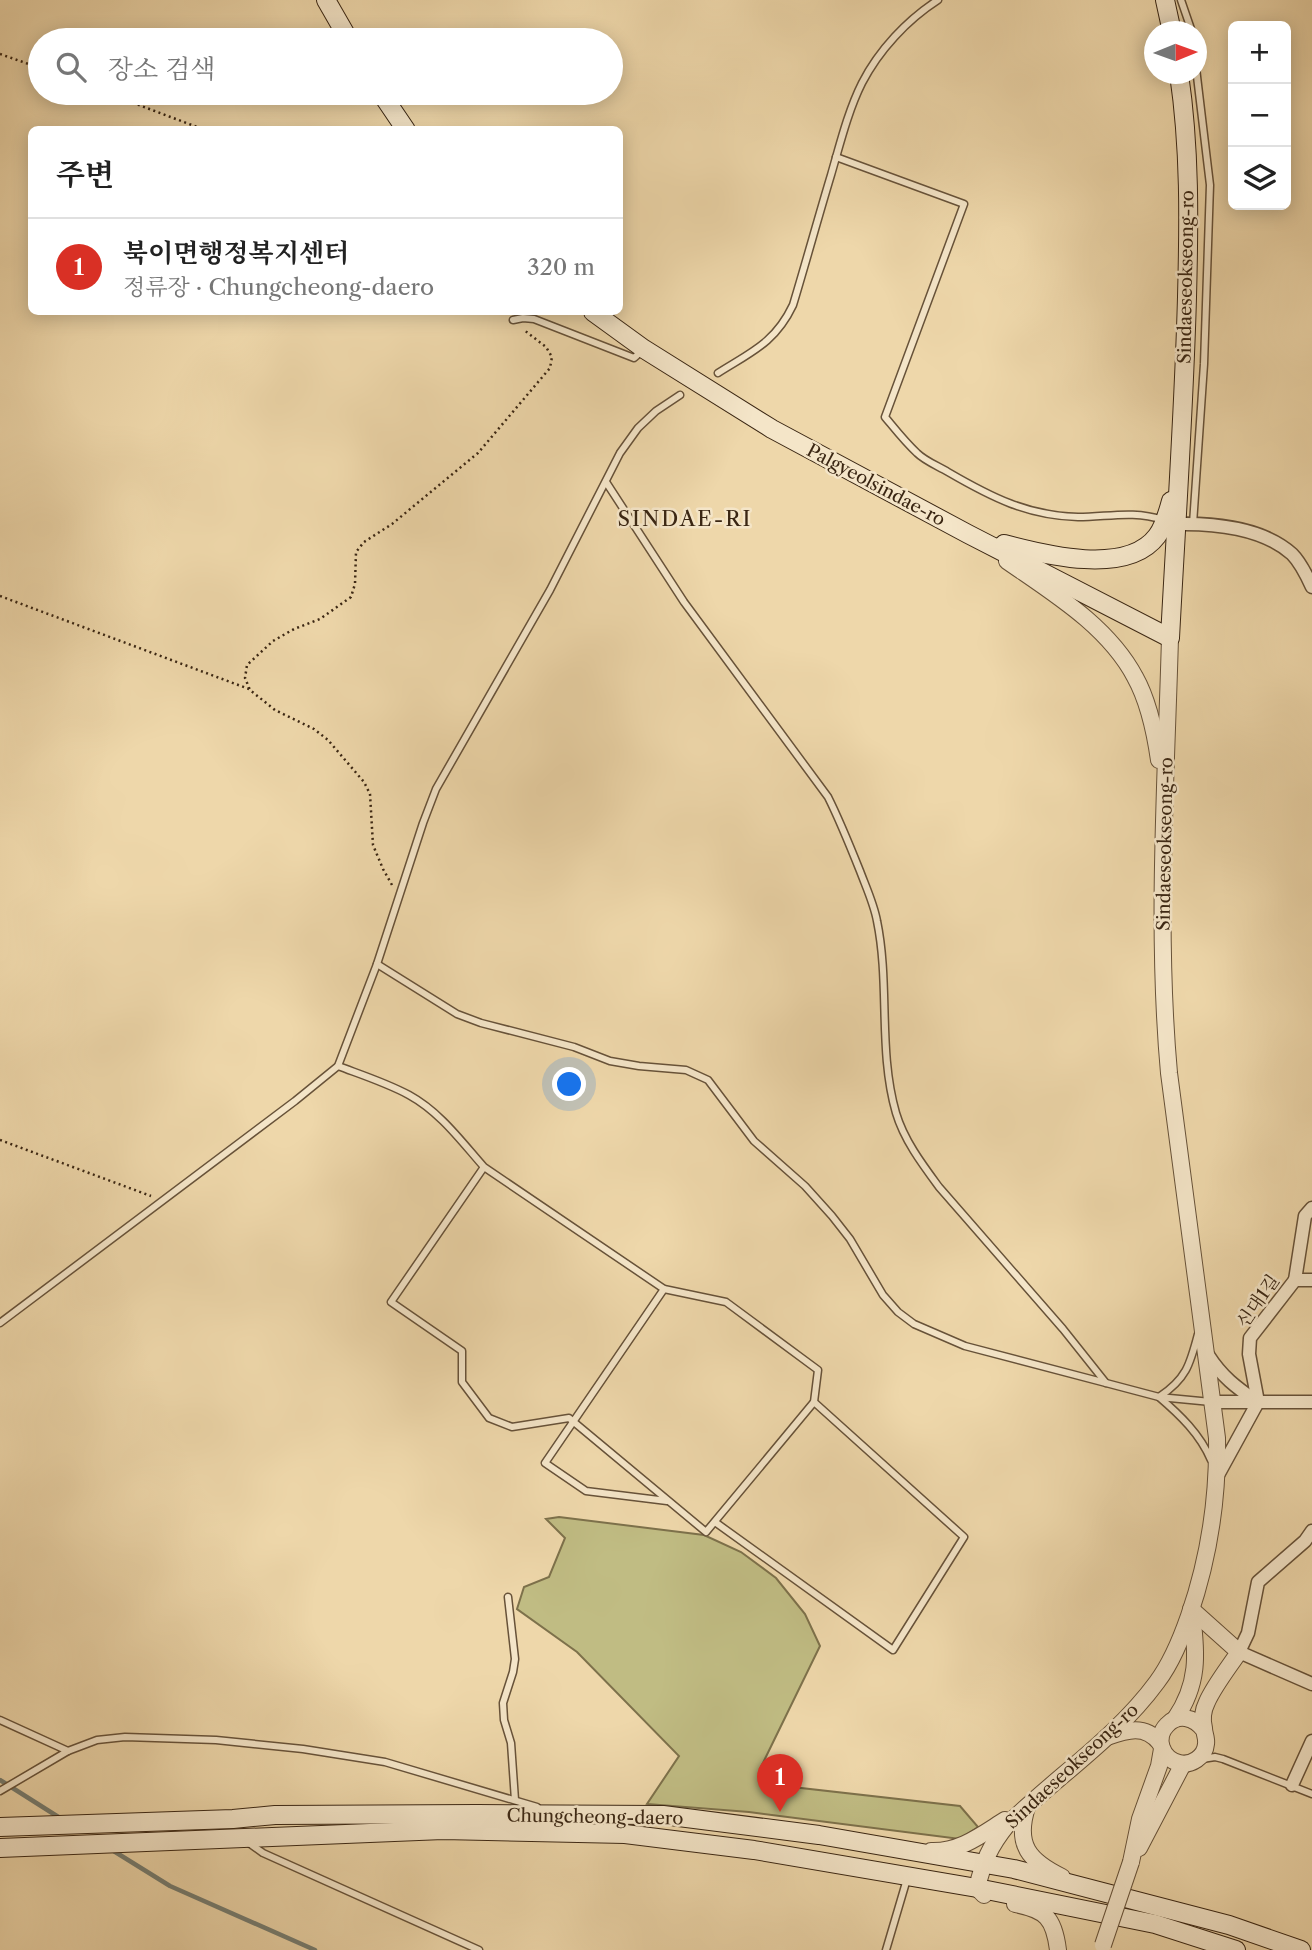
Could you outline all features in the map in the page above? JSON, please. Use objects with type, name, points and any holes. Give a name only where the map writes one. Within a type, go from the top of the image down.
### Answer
[{"type":"main road","points":[[326,0],[342,28]]},
{"type":"main road","points":[[1166,0],[1170,21]]},
{"type":"main road","name":"Sindaeseokseong-ro","points":[[1170,638],[1178,523],[1189,230],[1187,146],[1180,84]]},
{"type":"main road","points":[[389,105],[403,126]]},
{"type":"main road","name":"Palgyeolsindae-ro","points":[[597,315],[644,349],[772,429],[1170,638]]},
{"type":"main road","points":[[968,534],[1025,550],[1093,559],[1124,557],[1145,548],[1158,535],[1178,523]]},
{"type":"main road","name":"Chungcheong-daero","points":[[0,1827],[233,1819],[275,1815],[663,1815],[819,1835],[1014,1869],[1229,1925],[1301,1950]]},
{"type":"main road","name":"Chungcheong-daero","points":[[0,1848],[443,1830],[625,1834],[754,1850],[977,1888],[1155,1924],[1236,1950]]},
{"type":"street","points":[[1178,523],[1218,524],[1270,540],[1292,554],[1312,587]]},
{"type":"street","points":[[968,534],[1063,600],[1118,651],[1135,677],[1148,706],[1156,740],[1165,805]]},
{"type":"street","name":"Sindaeseokseong-ro","points":[[977,1888],[983,1863],[996,1838],[1007,1825],[1125,1718],[1157,1682],[1179,1642],[1208,1551],[1218,1475],[1217,1438],[1164,1018],[1162,956],[1170,638]]},
{"type":"street","points":[[1295,1280],[1305,1216],[1312,1208]]},
{"type":"street","name":"신대1길","points":[[1258,1402],[1249,1354],[1250,1338],[1295,1280],[1312,1280]]},
{"type":"street","points":[[1206,1352],[1223,1376],[1258,1402]]},
{"type":"street","points":[[1213,1402],[1312,1402]]},
{"type":"street","points":[[1218,1475],[1258,1402]]},
{"type":"street","points":[[1131,1862],[1190,1762],[1205,1750],[1203,1715],[1207,1702],[1248,1633],[1258,1582],[1305,1541],[1312,1531]]},
{"type":"street","points":[[1191,1609],[1239,1652],[1312,1684]]},
{"type":"street","points":[[1103,1947],[1131,1862],[1140,1819],[1159,1766],[1164,1729],[1182,1709],[1193,1678],[1197,1653],[1191,1609]]},
{"type":"street","points":[[1175,1719],[1189,1718],[1199,1724],[1205,1733]]},
{"type":"street","points":[[1104,1738],[1121,1732],[1148,1731],[1170,1760],[1190,1762]]},
{"type":"street","points":[[1292,1785],[1312,1741]]},
{"type":"street","points":[[914,1851],[944,1852],[959,1848],[1028,1805]]},
{"type":"street","points":[[1028,1805],[1022,1824],[1023,1840],[1030,1853],[1037,1863],[1049,1871],[1084,1888]]},
{"type":"street","points":[[977,1888],[990,1899],[1033,1908],[1049,1918],[1058,1950]]},
{"type":"lane","points":[[718,373],[772,338],[786,320],[793,305],[836,157],[862,83],[893,38],[937,0]]},
{"type":"lane","points":[[1181,0],[1188,21]]},
{"type":"lane","points":[[836,157],[964,204],[885,417],[919,455],[1011,505],[1047,514],[1078,517],[1147,515],[1178,523],[1204,364],[1210,186],[1198,84]]},
{"type":"lane","points":[[513,320],[534,319],[634,358],[644,349]]},
{"type":"lane","points":[[0,1323],[338,1066],[377,964],[436,789],[550,590],[620,453],[638,428],[656,411],[680,395]]},
{"type":"lane","points":[[606,482],[684,602],[828,797],[838,818],[870,895],[877,920],[886,1056],[896,1114],[906,1138],[939,1187],[1063,1329],[1106,1383]]},
{"type":"lane","points":[[377,964],[457,1014],[481,1023],[565,1045],[610,1061],[686,1070],[708,1080],[754,1141],[805,1186],[832,1216],[850,1239],[883,1294],[898,1312],[914,1324],[965,1346],[1159,1397],[1213,1402]]},
{"type":"lane","points":[[338,1066],[409,1095],[453,1130],[484,1167],[664,1289],[726,1302],[818,1370],[814,1402],[706,1532],[569,1418],[512,1427],[489,1418],[462,1382],[462,1351],[391,1302],[484,1167]]},
{"type":"lane","points":[[664,1289],[545,1463],[586,1491],[669,1502]]},
{"type":"lane","points":[[1159,1397],[1181,1379],[1189,1367],[1201,1318]]},
{"type":"lane","points":[[1159,1397],[1180,1414],[1194,1431],[1208,1451],[1218,1475]]},
{"type":"lane","points":[[715,1522],[892,1650],[964,1537],[814,1402]]},
{"type":"lane","points":[[508,1597],[515,1659],[503,1703],[504,1720],[511,1743],[514,1800]]},
{"type":"lane","points":[[0,1720],[68,1751]]},
{"type":"lane","points":[[1205,1733],[1211,1747],[1223,1759]]},
{"type":"lane","points":[[0,1791],[68,1751],[97,1740],[125,1737],[216,1740],[303,1749],[384,1762],[562,1815]]},
{"type":"lane","points":[[1190,1762],[1215,1757],[1223,1759],[1312,1794]]},
{"type":"lane","points":[[242,1838],[263,1853],[479,1950]]},
{"type":"lane","points":[[886,1950],[908,1877]]},
{"type":"path","points":[[0,54],[28,64]]},
{"type":"path","points":[[139,105],[194,126]]},
{"type":"path","points":[[250,690],[245,678],[247,666],[273,642],[294,629],[320,620],[351,597],[355,584],[356,552],[364,542],[392,524],[478,453],[550,368],[552,357],[546,347],[513,320]]},
{"type":"path","points":[[0,596],[250,690],[275,710],[314,729],[328,740],[365,782],[370,794],[373,845],[383,869],[400,897]]},
{"type":"path","points":[[0,1140],[162,1200]]},
{"type":"shaded area","points":[[559,1517],[704,1535],[741,1552],[776,1578],[805,1614],[820,1646],[760,1769],[766,1784],[960,1806],[978,1827],[960,1839],[749,1812],[647,1804],[679,1756],[577,1652],[517,1609],[524,1587],[549,1577],[565,1538],[546,1519]]},
{"type":"waterway","points":[[0,1780],[60,1818]]},
{"type":"waterway","points":[[112,1850],[170,1886],[315,1950]]},
{"type":"place","name":"북이면행정복지센터","points":[[780,1812]]},
{"type":"district","name":"SINDAE-RI","points":[[685,518]]}]
